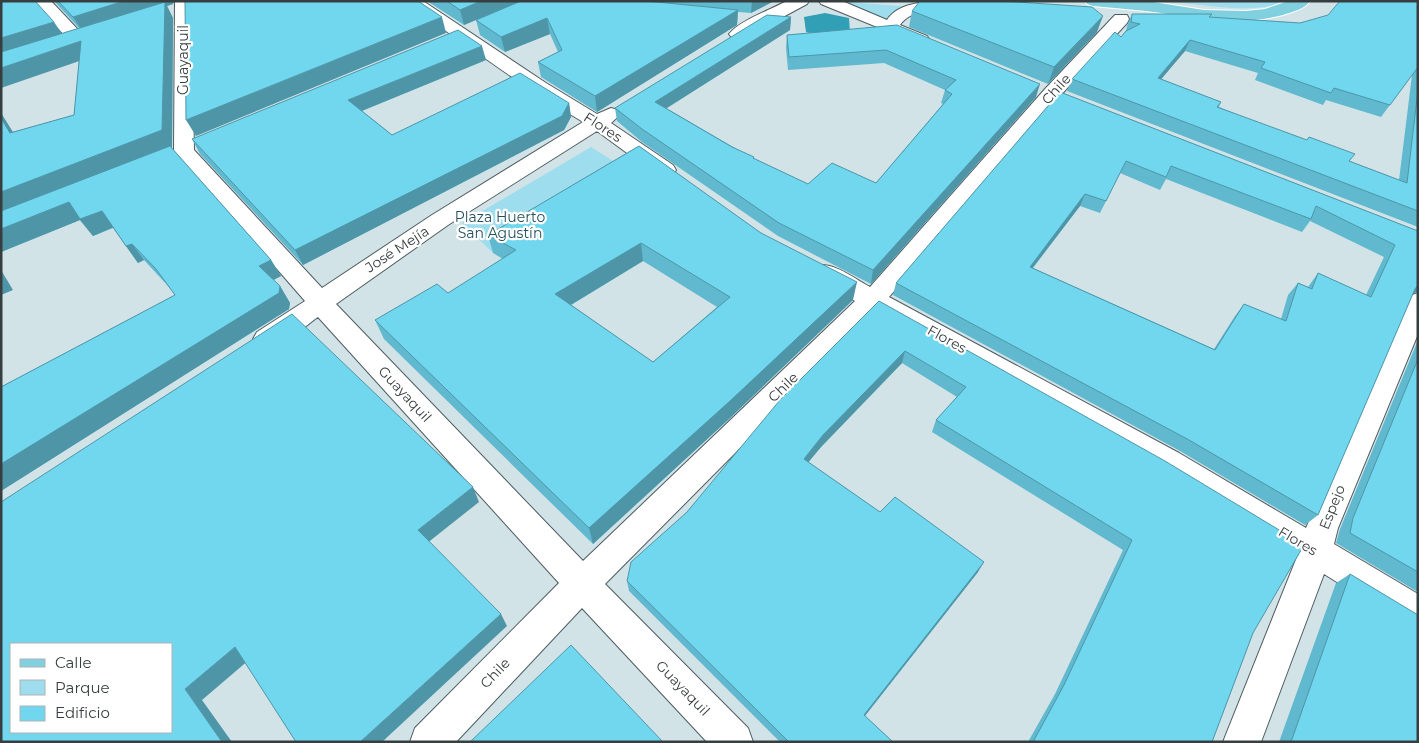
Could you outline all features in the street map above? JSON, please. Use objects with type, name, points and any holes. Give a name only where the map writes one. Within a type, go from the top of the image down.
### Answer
[{"type":"main road","points":[[1094,1],[1146,6],[1192,14],[1243,16],[1283,10],[1302,1]]},
{"type":"street","points":[[42,1],[69,42],[97,34]]},
{"type":"street","name":"Flores","points":[[411,1],[463,34],[538,87],[597,122],[681,182]]},
{"type":"street","points":[[720,46],[760,21],[801,1]]},
{"type":"street","points":[[827,1],[941,48]]},
{"type":"street","points":[[892,2],[963,8]]},
{"type":"street","points":[[890,28],[898,15],[927,5]]},
{"type":"street","name":"Guayaquil","points":[[183,6],[182,152],[582,584],[734,742]]},
{"type":"street","points":[[1083,16],[1150,19],[1192,14]]},
{"type":"street","points":[[731,18],[760,21]]},
{"type":"street","name":"Chile","points":[[429,742],[582,584],[874,298],[1121,18]]},
{"type":"street","points":[[444,42],[480,26]]},
{"type":"street","name":"José Mejía","points":[[243,353],[320,303],[343,284],[424,231],[630,102]]},
{"type":"street","name":"Flores","points":[[803,262],[874,298],[1168,462],[1418,613]]},
{"type":"street","name":"Espejo","points":[[1242,742],[1316,551],[1322,528],[1418,302]]},
{"type":"green space","points":[[835,1],[912,7],[891,13],[886,21]]},
{"type":"green space","points":[[1157,1],[1292,1],[1259,8],[1242,8]]},
{"type":"green space","name":"Plaza Huerto San Agustín","points":[[591,147],[629,171],[493,253],[462,223]]},
{"type":"shaded area","points":[[825,13],[849,18],[850,32],[828,38],[806,32],[804,17]]},
{"type":"building","points":[[1,1],[35,1],[54,22],[1,38]]},
{"type":"building","points":[[58,1],[124,1],[73,17]]},
{"type":"building","points":[[185,1],[418,1],[442,17],[186,120]]},
{"type":"building","points":[[447,1],[481,1],[460,10]]},
{"type":"building","points":[[521,1],[647,1],[738,10],[595,96],[538,62],[562,50],[547,18],[501,37],[476,20]]},
{"type":"building","points":[[920,1],[1002,1],[1092,7],[1103,16],[1054,67],[912,11]]},
{"type":"building","points":[[1340,1],[1418,1],[1418,67],[1390,105],[1334,88],[1331,93],[1261,68],[1265,62],[1190,40],[1158,78],[1221,102],[1217,107],[1307,140],[1309,137],[1355,154],[1349,161],[1407,183],[1418,90],[1418,211],[1072,79],[1115,32],[1121,37],[1126,31],[1140,24],[1131,22],[1132,14],[1212,14],[1209,17],[1300,23],[1328,15]]},
{"type":"building","points":[[165,2],[162,130],[1,192],[1,118],[10,133],[74,115],[81,41],[1,68],[1,52]]},
{"type":"building","points":[[767,15],[791,17],[655,102],[732,147],[808,184],[832,163],[876,183],[952,94],[945,90],[956,80],[886,50],[789,57],[787,35],[897,25],[1040,84],[873,270],[779,223],[642,129],[615,108]]},
{"type":"building","points":[[458,30],[482,46],[348,100],[392,135],[520,73],[569,103],[562,116],[295,250],[192,139]]},
{"type":"building","points":[[1060,92],[1418,231],[1418,285],[1318,515],[1189,440],[896,283]],"holes":[[[1126,161],[1166,177],[1171,166],[1311,219],[1316,206],[1395,245],[1371,297],[1318,273],[1312,289],[1298,283],[1286,321],[1244,304],[1215,350],[1030,267],[1085,194],[1106,201]]]},
{"type":"building","points":[[170,146],[271,260],[259,266],[280,286],[279,293],[1,464],[1,387],[175,295],[156,269],[132,244],[126,246],[102,211],[80,219],[69,202],[1,229],[1,211]]},
{"type":"building","points":[[639,146],[761,233],[857,282],[730,401],[589,528],[375,320],[437,284],[448,293],[516,250],[488,235]],"holes":[[[641,243],[730,297],[653,362],[555,294]]]},
{"type":"building","points":[[879,301],[1165,461],[1304,545],[1253,633],[1212,742],[1033,742],[1064,685],[1132,540],[936,420],[966,387],[905,351],[823,435],[804,459],[880,512],[895,497],[984,562],[864,715],[893,742],[789,742],[627,581],[631,562],[687,512],[780,400]]},
{"type":"building","points":[[292,314],[473,487],[418,530],[501,614],[360,742],[296,742],[235,647],[185,689],[222,742],[1,742],[1,502]]},
{"type":"building","points":[[1418,359],[1418,572],[1350,533],[1353,518]]},
{"type":"building","points":[[1350,574],[1418,615],[1418,742],[1291,742]]},
{"type":"building","points":[[571,645],[663,742],[470,742]]}]
